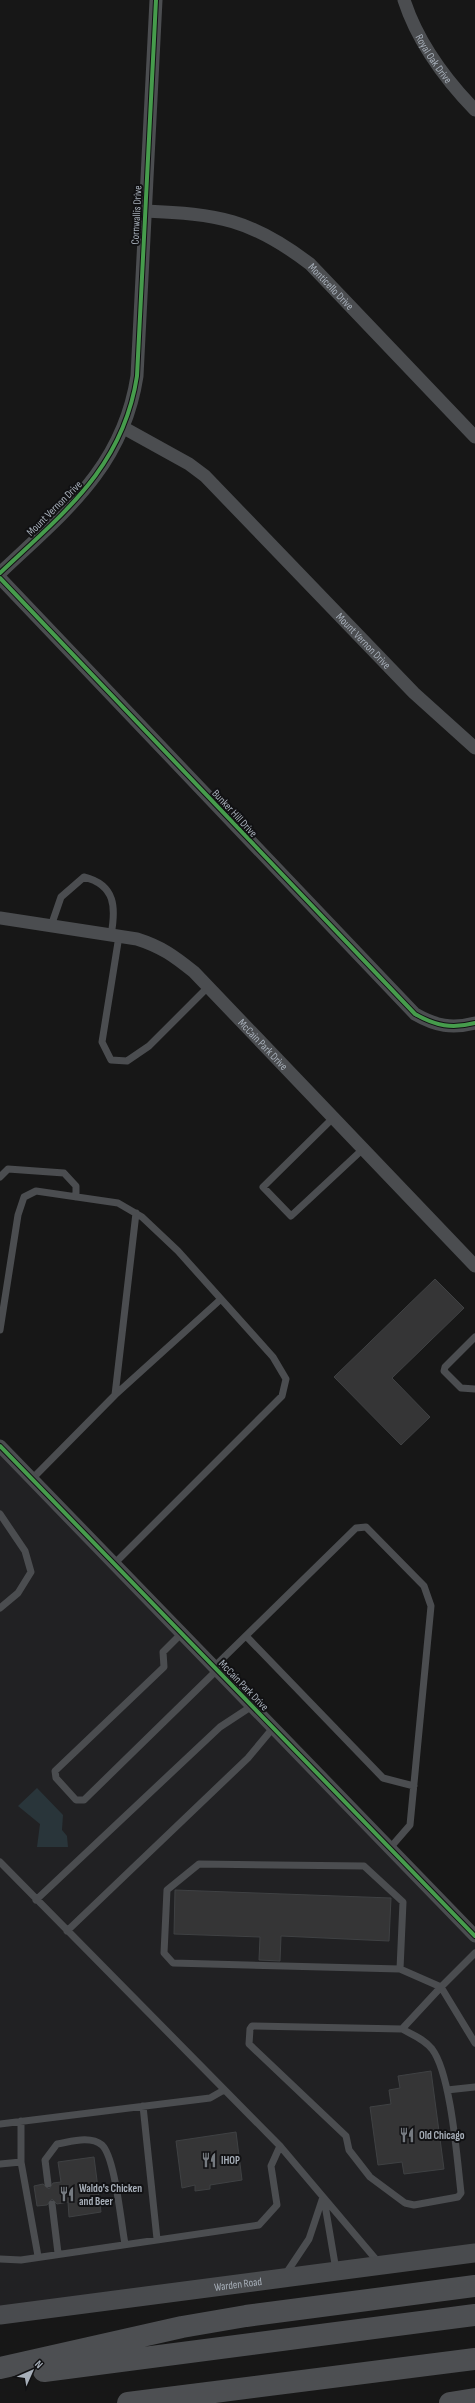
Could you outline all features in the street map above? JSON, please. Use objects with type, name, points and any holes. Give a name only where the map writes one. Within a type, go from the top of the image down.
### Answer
[{"type":"highway","points":[[0,2368],[182,2326],[475,2286]]},
{"type":"highway","points":[[0,2377],[475,2315]]},
{"type":"highway","points":[[128,2403],[475,2359]]},
{"type":"highway","points":[[450,2403],[475,2399]]},
{"type":"main road","name":"Warden Road","points":[[0,2315],[475,2253]]},
{"type":"street","name":"Cornwallis Drive","points":[[124,428],[134,395],[137,376],[156,0]]},
{"type":"street","name":"Royal Oak Drive","points":[[404,0],[421,40],[443,74],[475,110]]},
{"type":"street","name":"Monticello Drive","points":[[145,211],[184,213],[230,220],[262,232],[284,245],[310,264],[475,436]]},
{"type":"street","name":"Mount Vernon Drive","points":[[0,573],[77,499],[95,479],[108,459],[124,428],[189,464],[205,476],[414,693],[475,748]]},
{"type":"street","name":"Bunker Hill Drive","points":[[0,578],[415,1014],[429,1022],[447,1027],[475,1023]]},
{"type":"street","name":"McCain Park Drive","points":[[0,918],[115,936],[158,945],[194,972],[475,1266]]},
{"type":"street","name":"McCain Park Drive","points":[[0,1446],[475,1936]]},
{"type":"lane","points":[[52,926],[61,897],[84,877],[97,881],[111,896],[115,913],[115,936],[102,1042],[112,1060],[128,1061],[149,1046],[208,987]]},
{"type":"lane","points":[[333,1118],[263,1187],[291,1216],[363,1149]]},
{"type":"lane","points":[[0,1176],[8,1169],[64,1173],[76,1186],[76,1197]]},
{"type":"lane","points":[[0,1330],[18,1215],[24,1197],[36,1191],[118,1203],[142,1217],[178,1251],[273,1357],[286,1380],[282,1396],[114,1564]]},
{"type":"lane","points":[[115,1395],[136,1213]]},
{"type":"lane","points":[[32,1479],[115,1395],[221,1299]]},
{"type":"lane","points":[[475,1338],[445,1367],[444,1371],[461,1388],[475,1389]]},
{"type":"lane","points":[[0,1514],[25,1550],[31,1572],[18,1593],[0,1608]]},
{"type":"lane","points":[[181,1634],[163,1652],[164,1667],[55,1771],[56,1778],[76,1800],[84,1800],[246,1636],[356,1528],[366,1527],[424,1586],[431,1606],[410,1825],[390,1848]]},
{"type":"lane","points":[[246,1636],[383,1778],[414,1786]]},
{"type":"lane","points":[[36,1900],[220,1727],[252,1706]]},
{"type":"lane","points":[[67,1931],[248,1758],[273,1728]]},
{"type":"lane","points":[[0,1862],[280,2146],[380,2265]]},
{"type":"lane","points":[[400,1969],[403,1902],[364,1866],[199,1864],[167,1890],[164,1953],[173,1964],[400,1969],[441,1987],[475,2043]]},
{"type":"lane","points":[[402,2029],[475,1953]]},
{"type":"lane","points":[[252,2026],[402,2029],[424,2041],[433,2051],[448,2090],[461,2193],[458,2197],[409,2204],[370,2177],[349,2150],[346,2136],[249,2044],[250,2029],[252,2026]]},
{"type":"lane","points":[[448,2090],[475,2087]]},
{"type":"lane","points":[[0,2124],[210,2098],[224,2090]]},
{"type":"lane","points":[[143,2106],[157,2239]]},
{"type":"lane","points":[[21,2121],[21,2162],[38,2256]]},
{"type":"lane","points":[[48,2184],[45,2160],[57,2144],[87,2140],[101,2145],[110,2157],[125,2244]]},
{"type":"lane","points":[[0,2259],[21,2260],[58,2253],[259,2225],[277,2206],[271,2166],[280,2146]]},
{"type":"lane","points":[[0,2164],[21,2162]]},
{"type":"lane","points":[[323,2197],[337,2272]]},
{"type":"lane","points":[[282,2278],[309,2239],[323,2197]]},
{"type":"lane","points":[[52,2204],[58,2253]]},
{"type":"shaded area","points":[[0,1446],[475,1934],[475,2254],[0,2318]]},
{"type":"shaded area","points":[[37,1788],[63,1815],[62,1830],[67,1836],[68,1847],[37,1847],[40,1824],[18,1806]]},
{"type":"building","points":[[435,1279],[464,1308],[392,1378],[430,1417],[401,1445],[334,1377]]},
{"type":"building","points":[[175,1890],[391,1898],[389,1941],[281,1936],[280,1961],[259,1960],[260,1937],[174,1934]]},
{"type":"building","name":"Old Chicago","points":[[431,2071],[444,2169],[404,2174],[402,2162],[378,2165],[370,2107],[391,2104],[389,2090],[400,2088],[398,2076]]},
{"type":"building","name":"IHOP","points":[[236,2132],[242,2180],[210,2185],[210,2189],[195,2191],[195,2185],[182,2188],[176,2141]]},
{"type":"building","name":"Waldo's Chicken and Beer","points":[[94,2157],[101,2212],[69,2217],[68,2202],[57,2204],[52,2199],[47,2205],[37,2206],[34,2186],[43,2184],[49,2189],[53,2183],[61,2182],[58,2162]]},
{"type":"cycle path","points":[[0,573],[46,530],[87,486],[104,463],[119,437],[130,408],[137,376],[156,0]]},
{"type":"cycle path","points":[[0,578],[415,1014],[437,1024],[459,1026],[475,1023]]},
{"type":"cycle path","points":[[0,1446],[475,1936]]},
{"type":"place","name":"Old Chicago","points":[[407,2135]]},
{"type":"place","name":"IHOP","points":[[209,2160]]},
{"type":"place","name":"Waldo's Chicken and Beer","points":[[67,2194]]}]
